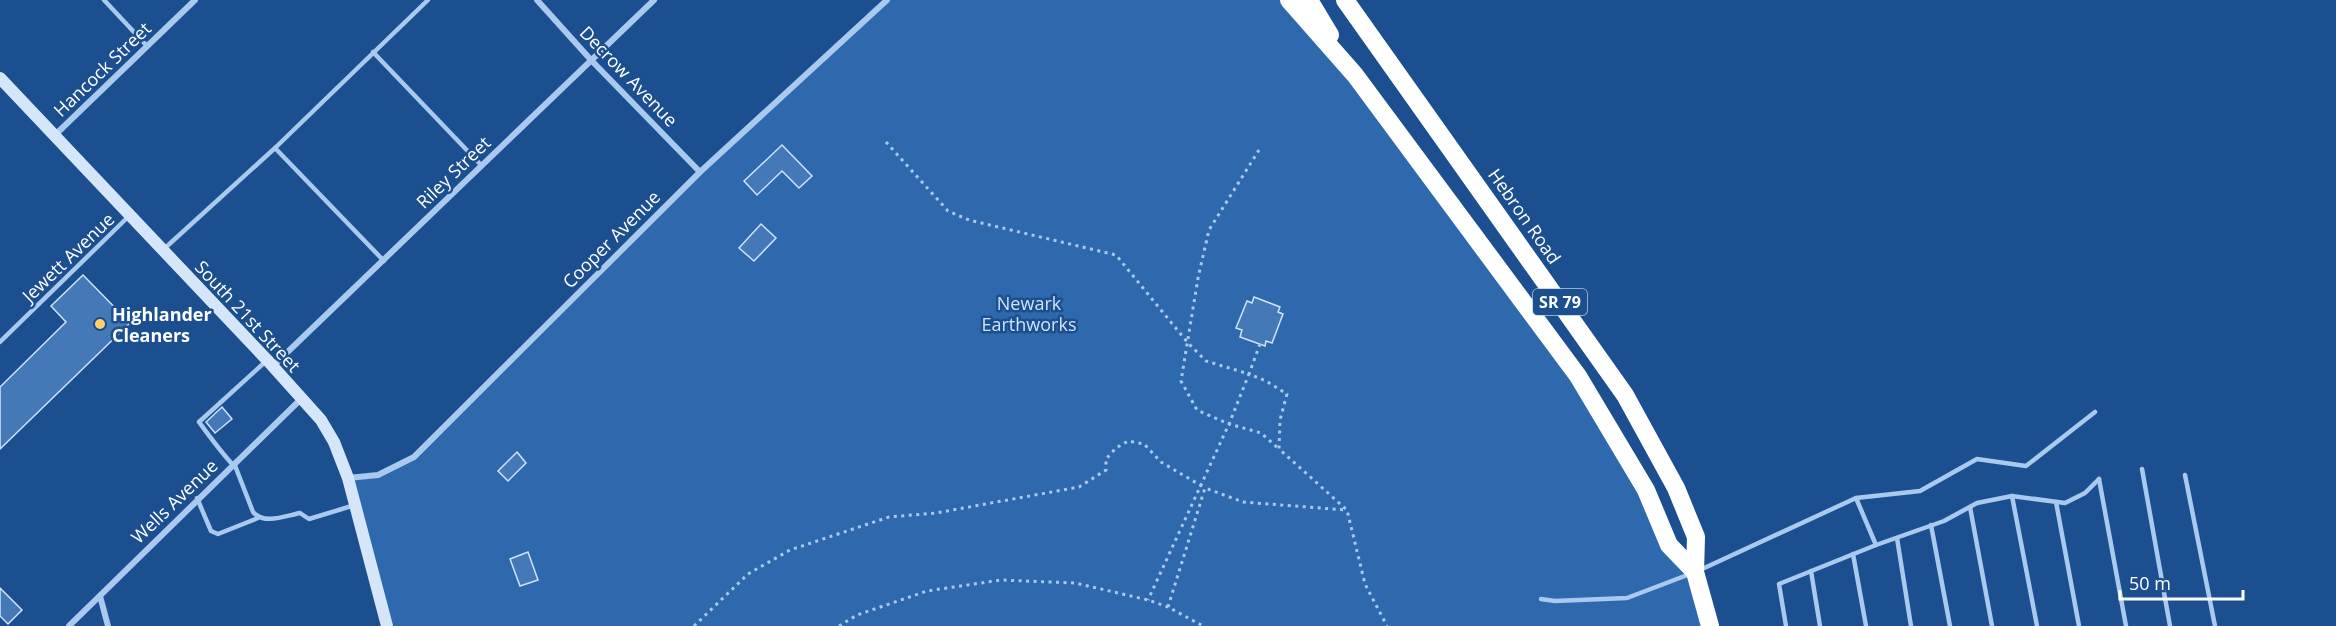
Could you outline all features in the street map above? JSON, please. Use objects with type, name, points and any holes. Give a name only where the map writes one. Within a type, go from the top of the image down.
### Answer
[{"type":"highway","points":[[1289,0],[1355,75]]},
{"type":"highway","name":"SR 79","points":[[1309,0],[1355,75]]},
{"type":"highway","name":"SR 79","points":[[1345,0],[1382,50]]},
{"type":"highway","points":[[1359,0],[1382,50]]},
{"type":"highway","name":"Hebron Road","points":[[1382,50],[1625,395],[1676,488],[1696,537],[1695,572],[1710,626]]},
{"type":"highway","name":"Hebron Road","points":[[1355,75],[1578,376],[1646,489],[1669,545],[1695,572]]},
{"type":"main road","name":"South 21st Street","points":[[0,78],[270,363],[321,420],[334,442],[348,478],[387,626]]},
{"type":"street","name":"Hancock Street","points":[[55,135],[195,0]]},
{"type":"street","name":"Decrow Avenue","points":[[537,0],[591,60],[700,172]]},
{"type":"street","name":"Riley Street","points":[[270,363],[384,261],[654,0]]},
{"type":"street","name":"Cooper Avenue","points":[[348,478],[378,475],[414,456],[700,172],[887,0]]},
{"type":"street","name":"Wells Avenue","points":[[69,626],[197,498],[301,399]]},
{"type":"street","points":[[100,596],[108,626]]},
{"type":"lane","points":[[104,0],[147,46]]},
{"type":"lane","points":[[163,250],[275,148],[429,0]]},
{"type":"lane","points":[[373,52],[482,166]]},
{"type":"lane","points":[[275,148],[384,261]]},
{"type":"lane","name":"Jewett Avenue","points":[[0,342],[129,216]]},
{"type":"lane","points":[[258,518],[253,512],[233,464],[214,445],[200,422],[270,363]]},
{"type":"lane","points":[[1541,599],[1555,601],[1627,598],[1695,572],[1856,498],[1920,491],[1977,459],[2026,466],[2095,412]]},
{"type":"lane","points":[[2142,468],[2170,626]]},
{"type":"lane","points":[[2185,475],[2215,626]]},
{"type":"lane","points":[[1786,626],[1779,584],[1931,525],[1977,503],[2012,496],[2065,503],[2085,493],[2099,479],[2126,626]]},
{"type":"lane","points":[[2012,496],[2037,626]]},
{"type":"lane","points":[[197,498],[210,531],[218,534],[258,518],[300,513],[309,519],[355,505]]},
{"type":"lane","points":[[1856,498],[1876,545]]},
{"type":"lane","points":[[2056,502],[2079,626]]},
{"type":"lane","points":[[1970,507],[1992,626]]},
{"type":"lane","points":[[1931,525],[1950,626]]},
{"type":"lane","points":[[1897,538],[1911,626]]},
{"type":"lane","points":[[1853,554],[1866,626]]},
{"type":"lane","points":[[1811,571],[1820,626]]},
{"type":"path","points":[[886,142],[948,211],[969,220],[1116,255],[1188,344],[1206,361],[1266,381],[1287,394],[1280,420],[1279,448]]},
{"type":"path","points":[[1259,150],[1209,230],[1198,278],[1181,381],[1197,410],[1229,424],[1261,433],[1347,510],[1365,584],[1387,626]]},
{"type":"path","points":[[1148,600],[1229,424],[1260,344]]},
{"type":"path","points":[[694,626],[748,574],[790,550],[889,517],[936,513],[1079,487],[1106,470],[1106,459],[1116,448],[1128,441],[1144,444],[1161,462],[1200,486],[1243,502],[1347,510]]},
{"type":"path","points":[[1168,607],[1205,488]]},
{"type":"path","points":[[839,626],[857,615],[927,591],[1001,580],[1075,583],[1148,600],[1168,607],[1203,626]]},
{"type":"green space","name":"Newark Earthworks","points":[[887,0],[1289,0],[1578,376],[1695,572],[1710,626],[387,626],[348,478],[378,475],[414,456],[700,172]]},
{"type":"building","points":[[782,145],[812,176],[799,188],[782,171],[757,195],[744,181]]},
{"type":"building","points":[[761,224],[776,238],[754,261],[739,248]]},
{"type":"building","points":[[83,275],[130,323],[0,449],[0,387],[66,322],[51,306]]},
{"type":"building","points":[[1254,297],[1280,307],[1278,312],[1283,314],[1272,343],[1266,341],[1265,346],[1240,337],[1242,330],[1236,328],[1247,301],[1252,303]]},
{"type":"building","points":[[222,407],[232,419],[215,433],[206,422]]},
{"type":"building","points":[[517,452],[526,463],[508,481],[498,471]]},
{"type":"building","points":[[528,552],[538,580],[520,586],[510,559]]},
{"type":"building","points":[[0,588],[22,610],[8,624],[0,616]]},
{"type":"place","name":"Highlander Cleaners","points":[[100,324]]}]
